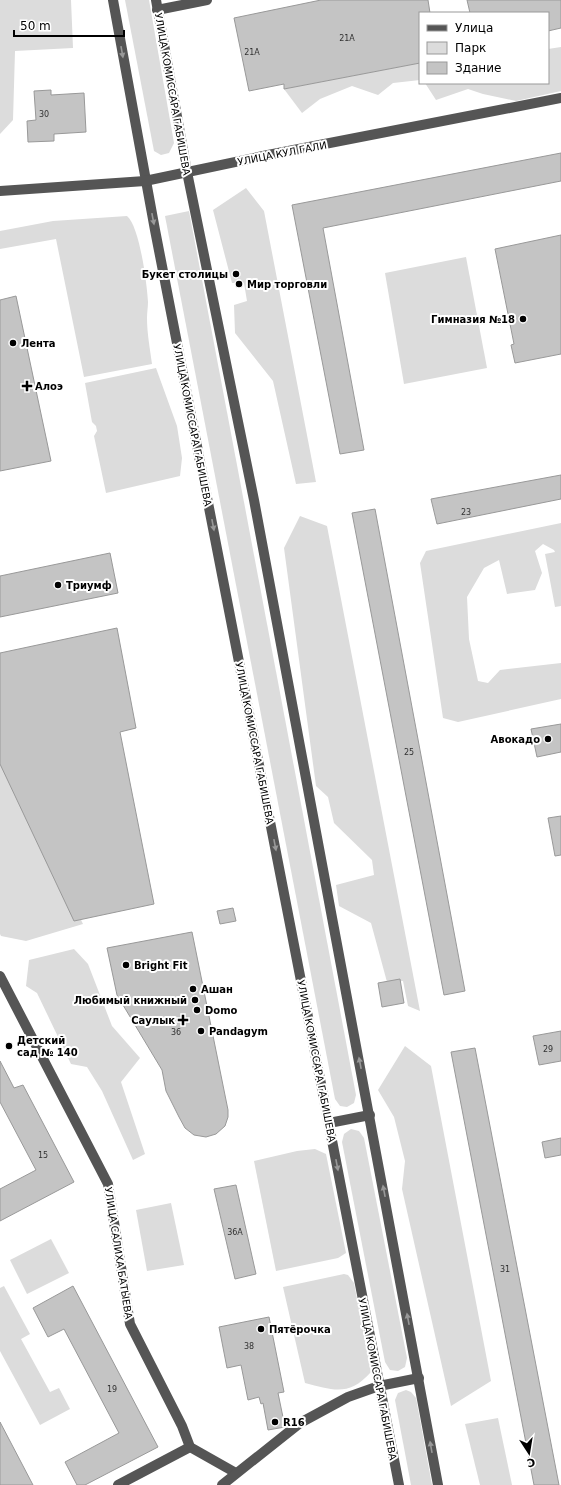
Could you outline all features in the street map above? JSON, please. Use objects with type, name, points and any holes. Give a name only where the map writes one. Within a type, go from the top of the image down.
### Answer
[{"type":"street","name":"УЛИЦА КОМИССАРА ГАБИШЕВА","points":[[113,0],[145,181],[399,1485]]},
{"type":"street","points":[[156,5],[207,0]]},
{"type":"street","name":"УЛИЦА КОМИССАРА ГАБИШЕВА","points":[[156,5],[187,172],[254,500],[438,1485]]},
{"type":"street","name":"УЛИЦА КУЛ ГАЛИ","points":[[0,191],[145,181],[561,98]]},
{"type":"street","name":"УЛИЦА САЛИХА БАТЫЕВА","points":[[0,976],[108,1184],[130,1324],[182,1426],[190,1447]]},
{"type":"street","points":[[329,1123],[370,1116]]},
{"type":"street","points":[[222,1485],[300,1423],[348,1396],[379,1386],[419,1378]]},
{"type":"street","points":[[118,1485],[190,1447],[236,1473]]},
{"type":"green space","points":[[0,0],[71,0],[73,48],[15,51],[13,120],[0,134]]},
{"type":"green space","points":[[125,0],[149,0],[174,143],[169,153],[161,155],[154,151]]},
{"type":"green space","points":[[561,47],[561,91],[516,101],[483,94],[468,89],[436,100],[426,84],[549,84],[549,49]]},
{"type":"green space","points":[[419,63],[419,80],[393,83],[378,95],[352,86],[320,99],[302,113],[284,89]]},
{"type":"green space","points":[[246,188],[264,211],[316,482],[296,484],[273,381],[235,333],[234,305],[247,301],[244,283],[232,283],[213,210]]},
{"type":"green space","points":[[189,211],[356,1095],[354,1103],[347,1107],[340,1106],[335,1099],[165,216]]},
{"type":"green space","points":[[127,216],[132,222],[136,232],[142,257],[148,302],[147,318],[152,364],[84,377],[56,239],[0,249],[0,231],[53,221]]},
{"type":"green space","points":[[466,257],[487,368],[404,384],[385,273]]},
{"type":"green space","points":[[156,368],[177,426],[182,458],[180,476],[106,493],[94,436],[97,431],[96,426],[92,422],[85,383]]},
{"type":"green space","points":[[300,516],[327,526],[420,1011],[408,1006],[403,981],[387,982],[371,923],[339,906],[336,885],[374,875],[372,860],[334,823],[328,797],[316,786],[284,548]]},
{"type":"green space","points":[[561,523],[561,606],[555,607],[545,554],[555,552],[543,544],[535,551],[542,573],[535,590],[507,594],[499,560],[484,568],[467,597],[469,639],[478,681],[488,683],[500,670],[561,663],[561,699],[458,722],[443,718],[420,563],[426,551]]},
{"type":"green space","points":[[0,753],[83,924],[26,941],[1,936],[0,934]]},
{"type":"green space","points":[[74,949],[88,964],[112,1026],[140,1058],[121,1082],[145,1154],[133,1160],[102,1091],[87,1067],[71,1064],[37,993],[26,986],[29,960]]},
{"type":"green space","points":[[405,1046],[431,1066],[491,1381],[451,1406],[402,1189],[405,1161],[394,1117],[378,1090]]},
{"type":"green space","points":[[351,1129],[359,1131],[364,1138],[407,1358],[405,1367],[398,1371],[390,1370],[385,1362],[342,1142],[344,1134]]},
{"type":"green space","points":[[315,1149],[326,1154],[346,1253],[338,1258],[276,1271],[254,1161],[297,1151]]},
{"type":"green space","points":[[171,1203],[184,1265],[147,1271],[136,1210]]},
{"type":"green space","points":[[51,1239],[69,1273],[27,1294],[10,1260]]},
{"type":"green space","points":[[344,1274],[348,1275],[354,1283],[371,1372],[355,1385],[340,1390],[305,1383],[283,1287]]},
{"type":"green space","points":[[4,1286],[30,1334],[21,1339],[50,1392],[59,1388],[70,1409],[40,1425],[0,1351],[0,1288]]},
{"type":"green space","points":[[406,1390],[411,1392],[416,1398],[432,1485],[411,1485],[395,1400],[398,1393]]},
{"type":"green space","points":[[498,1418],[512,1485],[480,1485],[465,1424]]},
{"type":"building","points":[[321,0],[428,0],[430,12],[419,12],[419,63],[284,89],[284,84],[249,91],[234,18]]},
{"type":"building","points":[[467,0],[561,0],[561,28],[549,31],[549,12],[470,12]]},
{"type":"building","points":[[51,90],[51,95],[84,93],[86,132],[54,134],[54,141],[28,142],[27,121],[36,120],[34,91]]},
{"type":"building","points":[[561,153],[561,181],[323,228],[364,450],[340,454],[292,205]]},
{"type":"building","points":[[561,235],[561,354],[515,363],[511,345],[514,344],[495,249]]},
{"type":"building","name":"Лента","points":[[16,296],[51,461],[0,471],[0,300]]},
{"type":"building","points":[[561,475],[561,499],[437,524],[431,499]]},
{"type":"building","points":[[375,509],[465,991],[444,995],[352,513]]},
{"type":"building","name":"Триумф","points":[[110,553],[118,593],[0,617],[0,576]]},
{"type":"building","points":[[117,628],[136,728],[120,732],[154,904],[74,921],[0,764],[0,653]]},
{"type":"building","points":[[561,724],[561,752],[537,757],[531,729]]},
{"type":"building","points":[[561,816],[561,855],[555,856],[548,818]]},
{"type":"building","points":[[233,908],[236,921],[220,924],[217,911]]},
{"type":"building","points":[[192,932],[228,1110],[228,1117],[225,1126],[216,1134],[206,1137],[194,1135],[185,1128],[179,1117],[166,1091],[162,1070],[117,995],[107,948]]},
{"type":"building","points":[[400,979],[404,1003],[382,1007],[378,983]]},
{"type":"building","points":[[561,1031],[561,1061],[539,1065],[533,1036]]},
{"type":"building","points":[[475,1048],[559,1485],[534,1485],[451,1052]]},
{"type":"building","points":[[0,1061],[14,1088],[23,1085],[74,1182],[0,1221],[0,1189],[36,1170],[0,1102]]},
{"type":"building","points":[[561,1138],[561,1155],[545,1158],[542,1142]]},
{"type":"building","points":[[236,1185],[256,1274],[235,1279],[214,1189]]},
{"type":"building","points":[[73,1286],[158,1447],[85,1485],[77,1485],[65,1462],[119,1433],[64,1329],[48,1337],[33,1308]]},
{"type":"building","points":[[269,1317],[284,1392],[278,1393],[285,1427],[268,1430],[263,1403],[261,1404],[259,1397],[248,1400],[241,1365],[227,1368],[219,1327]]},
{"type":"building","points":[[0,1422],[33,1485],[0,1485]]},
{"type":"place","name":"Букет столицы","points":[[236,274]]},
{"type":"place","name":"Мир торговли","points":[[239,284]]},
{"type":"place","name":"Гимназия №18","points":[[523,319]]},
{"type":"place","name":"Лента","points":[[13,343]]},
{"type":"place","name":"Алоэ","points":[[27,386]]},
{"type":"place","name":"Триумф","points":[[58,585]]},
{"type":"place","name":"Авокадо","points":[[548,739]]},
{"type":"place","name":"Bright Fit","points":[[126,965]]},
{"type":"place","name":"Ашан","points":[[193,989]]},
{"type":"place","name":"Любимый книжный","points":[[195,1000]]},
{"type":"place","name":"Domo","points":[[197,1010]]},
{"type":"place","name":"Саулык","points":[[183,1020]]},
{"type":"place","name":"Pandagym","points":[[201,1031]]},
{"type":"place","name":"Детский сад № 140","points":[[9,1046]]},
{"type":"place","name":"Пятёрочка","points":[[261,1329]]},
{"type":"place","name":"R16","points":[[275,1422]]}]
